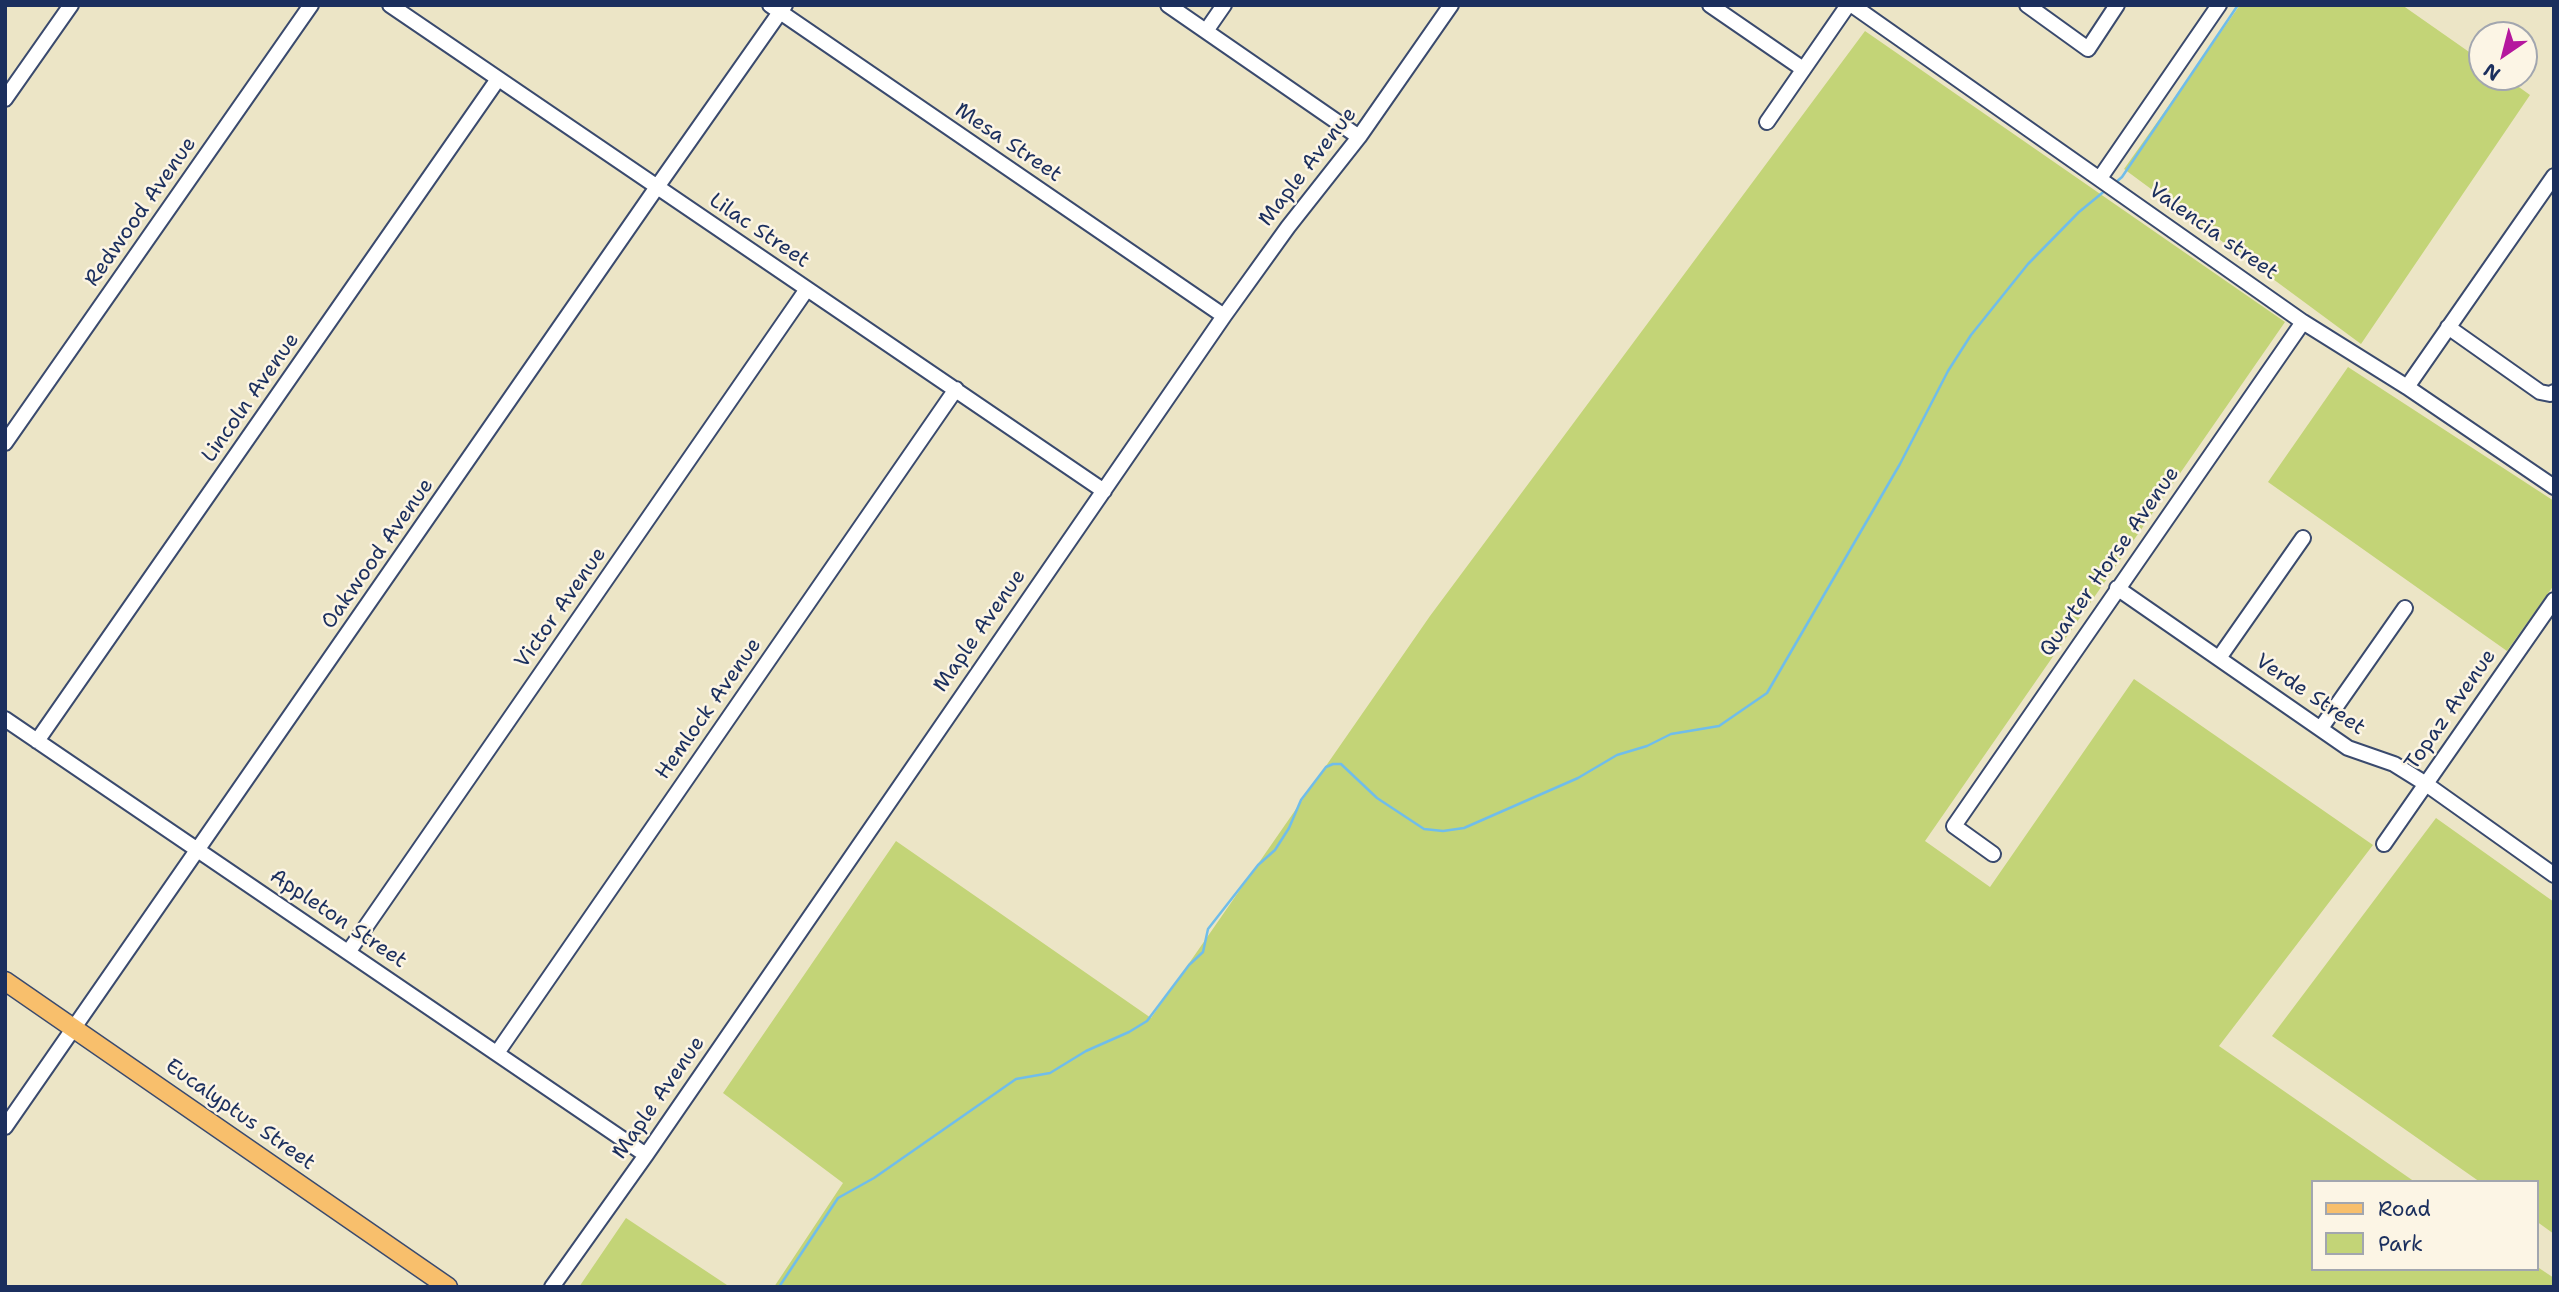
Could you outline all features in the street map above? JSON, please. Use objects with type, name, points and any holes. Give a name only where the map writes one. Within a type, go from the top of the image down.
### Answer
[{"type":"main road","name":"Eucalyptus Street","points":[[5,981],[448,1287]]},
{"type":"street","points":[[5,99],[71,5]]},
{"type":"street","name":"Redwood Avenue","points":[[5,443],[311,5]]},
{"type":"street","name":"Lilac Street","points":[[390,5],[1104,491]]},
{"type":"street","points":[[1168,5],[1359,137]]},
{"type":"street","points":[[1206,31],[1224,5]]},
{"type":"street","name":"Maple Avenue","points":[[552,1287],[646,1155],[1224,316],[1288,227],[1359,137],[1451,5]]},
{"type":"street","points":[[1710,5],[1803,69]]},
{"type":"street","points":[[1767,122],[1850,5]]},
{"type":"street","name":"Valencia street","points":[[1850,5],[2303,322],[2407,387],[2554,487]]},
{"type":"street","points":[[2027,5],[2088,49],[2117,5]]},
{"type":"street","points":[[2100,178],[2220,5]]},
{"type":"street","name":"Oakwood Avenue","points":[[5,1127],[657,187],[778,8]]},
{"type":"street","name":"Mesa Street","points":[[778,8],[1224,316]]},
{"type":"street","name":"Lincoln Avenue","points":[[37,741],[498,79]]},
{"type":"street","points":[[2407,387],[2554,176]]},
{"type":"street","name":"Victor Avenue","points":[[349,951],[807,289]]},
{"type":"street","name":"Quarter Horse Avenue","points":[[1993,854],[1954,826],[2303,322]]},
{"type":"street","points":[[2448,327],[2540,392],[2554,392]]},
{"type":"street","name":"Hemlock Avenue","points":[[497,1053],[956,388]]},
{"type":"street","points":[[2219,658],[2303,538]]},
{"type":"street","name":"Verde Street","points":[[2117,587],[2348,748],[2395,764],[2554,875]]},
{"type":"street","name":"Topaz Avenue","points":[[2384,844],[2554,600]]},
{"type":"street","points":[[2321,728],[2405,608]]},
{"type":"street","name":"Appleton Street","points":[[5,719],[646,1155]]},
{"type":"green space","points":[[2240,5],[2402,5],[2468,51],[2468,91],[2524,91],[2530,95],[2361,344],[2124,169]]},
{"type":"green space","points":[[1865,31],[2285,322],[1925,841],[1990,887],[2134,679],[2373,845],[2219,1046],[2412,1180],[2310,1180],[2310,1271],[2538,1271],[2538,1267],[2554,1278],[2554,1287],[774,1287],[843,1183],[723,1093],[896,841],[1151,1018],[1430,616]]},
{"type":"green space","points":[[2348,367],[2554,501],[2554,585],[2507,651],[2268,482]]},
{"type":"green space","points":[[2436,818],[2554,902],[2554,1234],[2538,1222],[2538,1180],[2477,1180],[2272,1036]]},
{"type":"green space","points":[[626,1218],[730,1287],[579,1287]]},
{"type":"waterway","points":[[2115,183],[2122,177],[2238,5]]},
{"type":"waterway","points":[[779,1287],[838,1198],[874,1178],[1016,1079],[1050,1073],[1086,1051],[1147,1021],[1189,965],[1203,952],[1208,929],[1258,865],[1275,850],[1289,828],[1301,800],[1326,767],[1341,764],[1377,798],[1424,829],[1443,831],[1464,828],[1578,778],[1617,755],[1647,746],[1671,734],[1719,726],[1767,693],[1900,464],[1948,371],[1971,335],[2028,264],[2079,212],[2107,189]]}]
